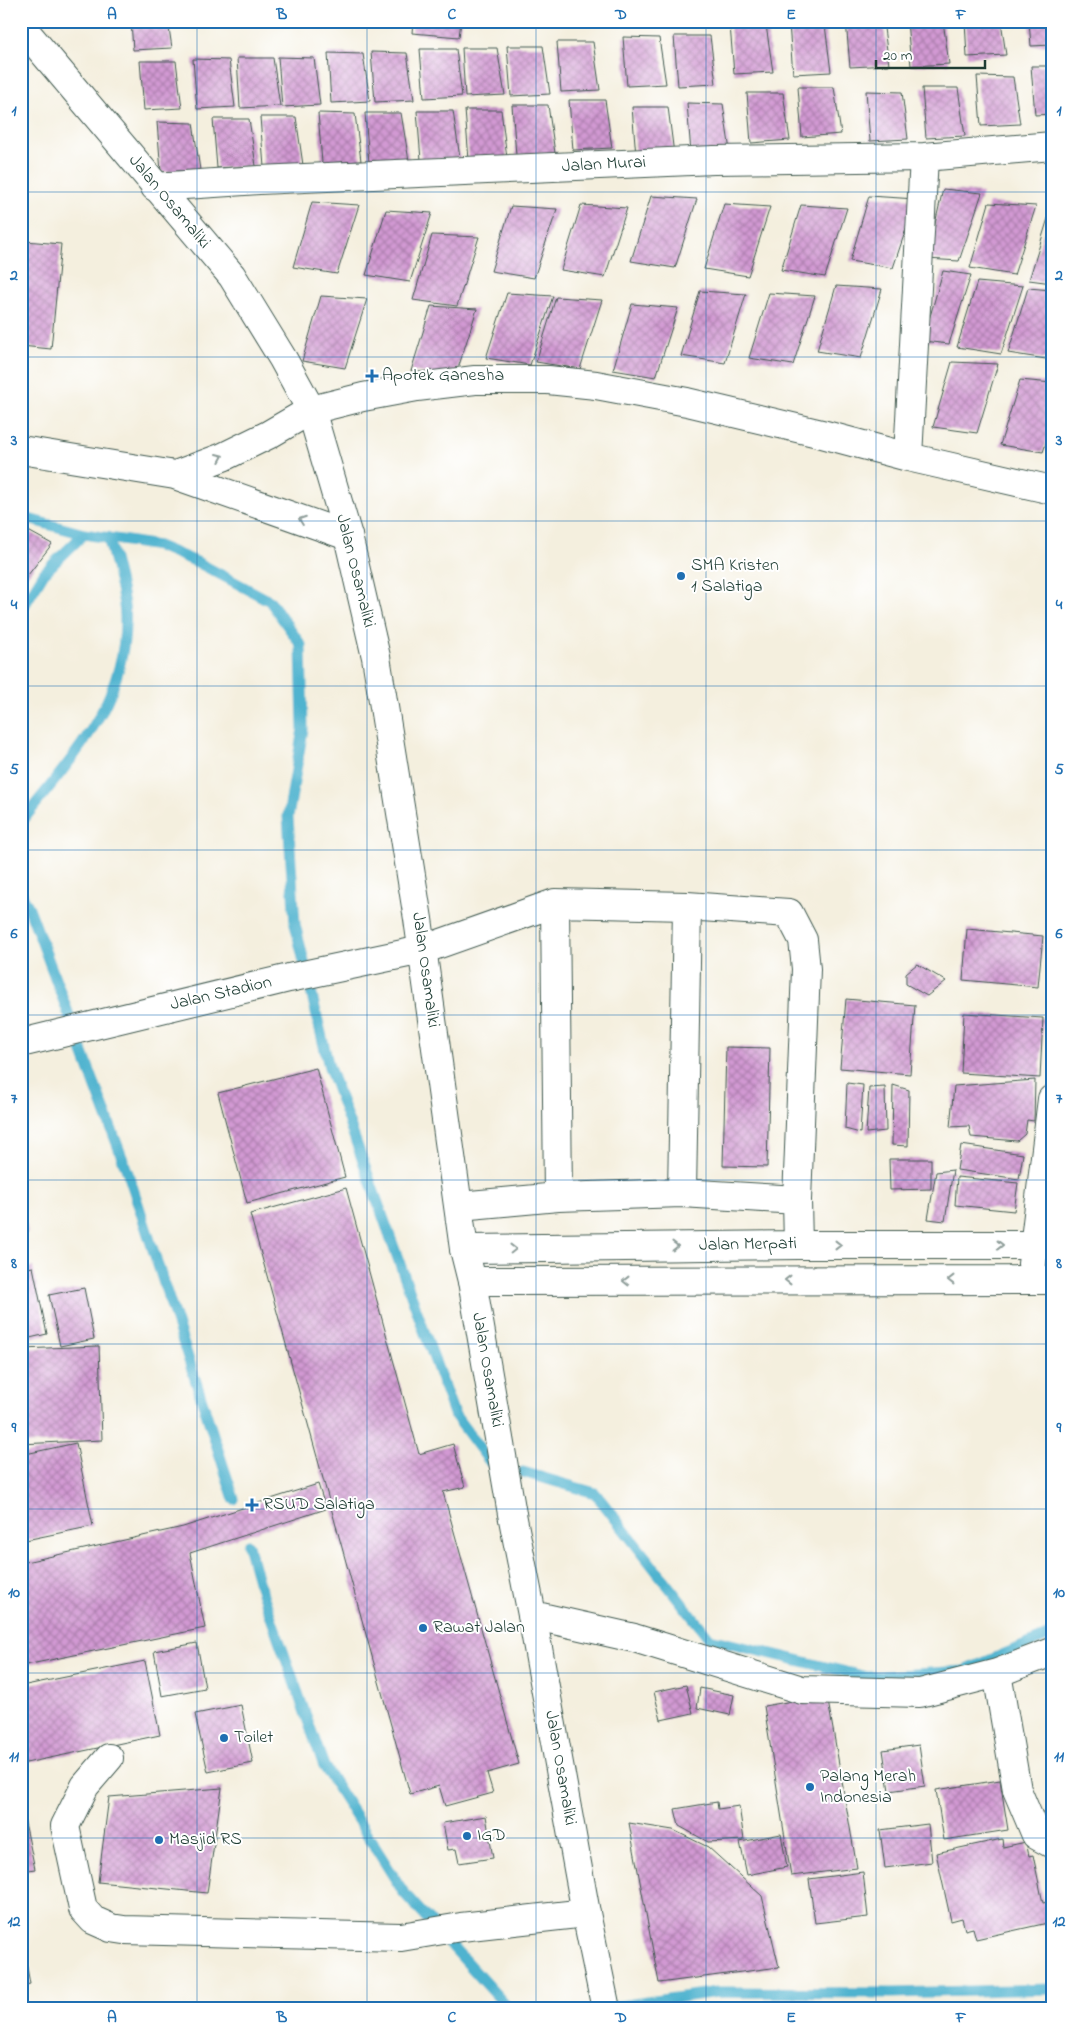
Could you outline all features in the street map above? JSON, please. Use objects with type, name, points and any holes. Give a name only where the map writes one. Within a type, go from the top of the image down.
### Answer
[{"type":"street","name":"Jalan Osamaliki","points":[[21,26],[232,276],[283,359],[311,410],[348,536],[376,657],[422,950],[464,1249],[472,1281],[512,1514],[586,1912],[606,2009]]},
{"type":"street","name":"Jalan Murai","points":[[155,187],[259,180],[714,160],[924,157],[1052,146]]},
{"type":"street","points":[[908,457],[924,157]]},
{"type":"street","points":[[175,475],[223,457],[268,435],[311,410],[363,397],[427,386],[475,380],[548,380],[596,385],[687,402],[822,434],[908,457],[1052,490]]},
{"type":"street","points":[[21,450],[175,475],[348,536]]},
{"type":"street","points":[[558,1197],[555,902],[687,906],[789,913],[803,940],[806,969],[797,1200],[798,1245]]},
{"type":"street","name":"Jalan Stadion","points":[[21,1043],[289,978],[422,950],[555,902]]},
{"type":"street","points":[[682,1193],[687,906]]},
{"type":"street","name":"Jalan Merpati","points":[[472,1281],[1041,1280],[1052,1099]]},
{"type":"street","points":[[459,1206],[558,1197],[682,1193],[797,1200]]},
{"type":"street","name":"Jalan Merpati","points":[[464,1249],[798,1245],[1042,1245]]},
{"type":"street","points":[[532,1615],[634,1638],[802,1690],[920,1693],[997,1673],[1052,1652]]},
{"type":"street","points":[[997,1673],[1018,1790],[1036,1835],[1052,1844]]},
{"type":"street","points":[[109,1758],[85,1786],[65,1826],[83,1909],[93,1920],[111,1928],[124,1930],[401,1937],[461,1927],[586,1912]]},
{"type":"building","points":[[131,21],[168,21],[172,48],[133,50]]},
{"type":"building","points":[[413,21],[461,21],[459,37],[412,33]]},
{"type":"building","points":[[846,21],[883,21],[889,65],[850,67]]},
{"type":"building","points":[[907,21],[943,21],[949,64],[911,66]]},
{"type":"building","points":[[965,21],[1001,21],[1006,55],[967,57]]},
{"type":"building","points":[[1029,21],[1052,21],[1052,45],[1031,46]]},
{"type":"building","points":[[789,24],[825,25],[831,72],[793,74]]},
{"type":"building","points":[[730,25],[766,25],[773,72],[734,74]]},
{"type":"building","points":[[674,36],[710,36],[716,84],[678,86]]},
{"type":"building","points":[[623,37],[659,38],[666,84],[627,86]]},
{"type":"building","points":[[557,42],[593,42],[600,90],[561,92]]},
{"type":"building","points":[[507,46],[543,46],[550,94],[511,96]]},
{"type":"building","points":[[462,48],[497,48],[505,95],[465,97]]},
{"type":"building","points":[[420,49],[456,49],[462,96],[424,98]]},
{"type":"building","points":[[371,52],[407,53],[414,100],[375,102]]},
{"type":"building","points":[[328,53],[363,54],[370,101],[331,103]]},
{"type":"building","points":[[278,57],[314,58],[320,105],[282,107]]},
{"type":"building","points":[[237,58],[273,58],[280,106],[240,108]]},
{"type":"building","points":[[193,59],[229,60],[235,107],[197,109]]},
{"type":"building","points":[[140,61],[176,61],[182,108],[144,110]]},
{"type":"building","points":[[1031,66],[1052,66],[1052,114],[1035,115]]},
{"type":"building","points":[[977,76],[1013,77],[1020,124],[981,126]]},
{"type":"building","points":[[798,87],[834,87],[841,134],[802,137]]},
{"type":"building","points":[[922,88],[958,88],[965,136],[926,138]]},
{"type":"building","points":[[866,91],[902,92],[908,139],[870,141]]},
{"type":"building","points":[[747,93],[783,93],[790,140],[751,143]]},
{"type":"building","points":[[569,100],[605,100],[612,148],[573,150]]},
{"type":"building","points":[[687,103],[723,104],[730,151],[691,153]]},
{"type":"building","points":[[512,105],[548,105],[555,153],[516,155]]},
{"type":"building","points":[[632,107],[668,107],[674,154],[636,156]]},
{"type":"building","points":[[465,110],[501,110],[507,158],[469,160]]},
{"type":"building","points":[[417,111],[453,111],[460,158],[421,160]]},
{"type":"building","points":[[318,113],[355,114],[361,161],[322,163]]},
{"type":"building","points":[[365,113],[401,113],[409,161],[369,163]]},
{"type":"building","points":[[260,117],[296,117],[303,165],[264,167]]},
{"type":"building","points":[[213,119],[249,119],[256,166],[217,168]]},
{"type":"building","points":[[157,122],[193,123],[200,170],[161,172]]},
{"type":"building","points":[[943,189],[982,193],[959,261],[927,259]]},
{"type":"building","points":[[651,196],[697,199],[675,268],[631,261]]},
{"type":"building","points":[[869,196],[916,199],[893,268],[850,261]]},
{"type":"building","points":[[312,202],[359,205],[337,274],[293,267]]},
{"type":"building","points":[[989,203],[1036,206],[1014,275],[970,268]]},
{"type":"building","points":[[724,204],[770,207],[748,276],[704,269]]},
{"type":"building","points":[[581,205],[627,208],[605,277],[561,270]]},
{"type":"building","points":[[801,205],[847,208],[825,277],[781,270]]},
{"type":"building","points":[[511,206],[557,209],[534,278],[491,271]]},
{"type":"building","points":[[386,210],[432,213],[410,282],[366,275]]},
{"type":"building","points":[[1049,215],[1052,215],[1052,283],[1029,280]]},
{"type":"building","points":[[432,235],[479,237],[457,306],[413,300]]},
{"type":"building","points":[[25,241],[61,244],[51,349],[21,346],[21,285]]},
{"type":"building","points":[[943,271],[971,275],[949,344],[923,341]]},
{"type":"building","points":[[977,282],[1023,286],[1001,354],[957,347]]},
{"type":"building","points":[[836,286],[882,289],[861,358],[817,351]]},
{"type":"building","points":[[1028,288],[1052,290],[1052,360],[1008,353]]},
{"type":"building","points":[[700,291],[746,294],[725,363],[681,356]]},
{"type":"building","points":[[507,293],[553,296],[530,365],[486,358]]},
{"type":"building","points":[[769,293],[815,296],[793,365],[749,358]]},
{"type":"building","points":[[321,296],[367,299],[345,368],[302,361]]},
{"type":"building","points":[[556,297],[602,300],[580,369],[536,362]]},
{"type":"building","points":[[632,304],[678,308],[656,377],[613,370]]},
{"type":"building","points":[[431,306],[477,309],[455,378],[411,371]]},
{"type":"building","points":[[952,362],[998,364],[977,433],[933,427]]},
{"type":"building","points":[[1020,380],[1052,383],[1052,426],[1043,452],[1000,445]]},
{"type":"building","points":[[21,527],[52,544],[21,584]]},
{"type":"building","points":[[967,929],[1043,936],[1038,987],[963,980]]},
{"type":"building","points":[[917,964],[946,981],[927,996],[906,984],[906,973]]},
{"type":"building","points":[[846,999],[915,1005],[910,1074],[840,1068]]},
{"type":"building","points":[[964,1013],[1043,1018],[1040,1078],[961,1073]]},
{"type":"building","points":[[726,1047],[770,1048],[767,1167],[723,1166]]},
{"type":"building","points":[[316,1068],[345,1177],[247,1203],[218,1093]]},
{"type":"building","points":[[1035,1080],[1034,1121],[1027,1120],[1025,1134],[1017,1141],[971,1137],[969,1126],[950,1127],[954,1086]]},
{"type":"building","points":[[847,1083],[863,1085],[860,1133],[845,1129]]},
{"type":"building","points":[[893,1085],[909,1090],[908,1146],[892,1145]]},
{"type":"building","points":[[885,1087],[886,1131],[866,1133],[869,1088]]},
{"type":"building","points":[[961,1145],[1023,1154],[1019,1179],[957,1170]]},
{"type":"building","points":[[889,1159],[931,1159],[931,1189],[890,1190]]},
{"type":"building","points":[[953,1170],[945,1221],[928,1219],[936,1172]]},
{"type":"building","points":[[957,1177],[1018,1183],[1014,1211],[955,1205]]},
{"type":"building","name":"Rawat Jalan","points":[[346,1188],[419,1454],[453,1444],[465,1487],[443,1492],[519,1764],[487,1773],[493,1793],[445,1806],[439,1786],[410,1794],[250,1214]]},
{"type":"building","points":[[21,1203],[28,1232],[21,1234]]},
{"type":"building","points":[[33,1267],[47,1334],[21,1340],[21,1269]]},
{"type":"building","points":[[84,1288],[94,1339],[60,1346],[49,1295]]},
{"type":"building","points":[[99,1346],[102,1440],[21,1444],[21,1349]]},
{"type":"building","points":[[76,1443],[93,1526],[21,1541],[21,1455]]},
{"type":"building","points":[[318,1484],[326,1509],[190,1553],[205,1628],[21,1666],[21,1563],[183,1527]]},
{"type":"building","points":[[197,1643],[205,1688],[162,1696],[154,1651]]},
{"type":"building","points":[[145,1661],[160,1735],[21,1764],[21,1686]]},
{"type":"building","points":[[686,1685],[693,1713],[661,1720],[654,1692]]},
{"type":"building","points":[[700,1688],[734,1695],[730,1715],[697,1708]]},
{"type":"building","name":"Palang Merah Indonesia","points":[[827,1695],[857,1868],[791,1876],[764,1706]]},
{"type":"building","name":"Toilet","points":[[241,1705],[253,1763],[208,1772],[195,1714]]},
{"type":"building","points":[[919,1745],[925,1786],[889,1791],[883,1750]]},
{"type":"building","points":[[1000,1780],[1008,1830],[944,1840],[936,1790]]},
{"type":"building","name":"Masjid RS","points":[[222,1788],[207,1893],[98,1882],[109,1797]]},
{"type":"building","points":[[717,1802],[718,1809],[739,1806],[744,1840],[708,1842],[679,1826],[675,1809]]},
{"type":"building","points":[[21,1813],[23,1813],[35,1869],[21,1871]]},
{"type":"building","name":"IGD","points":[[486,1816],[493,1858],[459,1863],[456,1849],[448,1850],[443,1823]]},
{"type":"building","points":[[629,1823],[673,1830],[708,1847],[762,1896],[779,1967],[659,1983]]},
{"type":"building","points":[[928,1824],[932,1862],[885,1868],[880,1830]]},
{"type":"building","points":[[781,1834],[787,1867],[747,1875],[740,1842]]},
{"type":"building","points":[[1002,1839],[1003,1847],[1026,1842],[1029,1856],[1033,1855],[1043,1903],[1052,1901],[1052,1922],[976,1939],[973,1928],[965,1930],[962,1918],[951,1921],[936,1853]]},
{"type":"building","points":[[863,1872],[868,1917],[815,1923],[809,1879]]},
{"type":"building","points":[[25,1956],[30,1984],[21,1986],[21,1957]]},
{"type":"waterway","points":[[21,517],[84,534]]},
{"type":"waterway","points":[[21,611],[44,573],[84,534],[158,546],[197,562],[270,601],[301,645],[303,729],[288,817],[295,924],[329,1067],[454,1414],[490,1462]]},
{"type":"waterway","points":[[21,825],[94,726],[107,701],[117,675],[123,647],[125,616],[121,587],[108,537]]},
{"type":"waterway","points":[[21,893],[29,908],[129,1176],[234,1499]]},
{"type":"waterway","points":[[523,1472],[595,1493],[710,1639],[867,1677],[964,1671],[1052,1634]]},
{"type":"waterway","points":[[248,1545],[258,1581],[324,1766],[404,1893],[509,2009]]},
{"type":"waterway","points":[[605,2008],[717,1992],[892,1993],[1052,1989]]},
{"type":"place","name":"Apotek Ganesha","points":[[372,376]]},
{"type":"place","name":"SMA Kristen 1 Salatiga","points":[[681,576]]},
{"type":"place","name":"RSUD Salatiga","points":[[252,1505]]},
{"type":"place","name":"Rawat Jalan","points":[[423,1628]]},
{"type":"place","name":"Toilet","points":[[224,1738]]},
{"type":"place","name":"Palang Merah Indonesia","points":[[810,1787]]},
{"type":"place","name":"IGD","points":[[467,1836]]},
{"type":"place","name":"Masjid RS","points":[[159,1840]]}]
